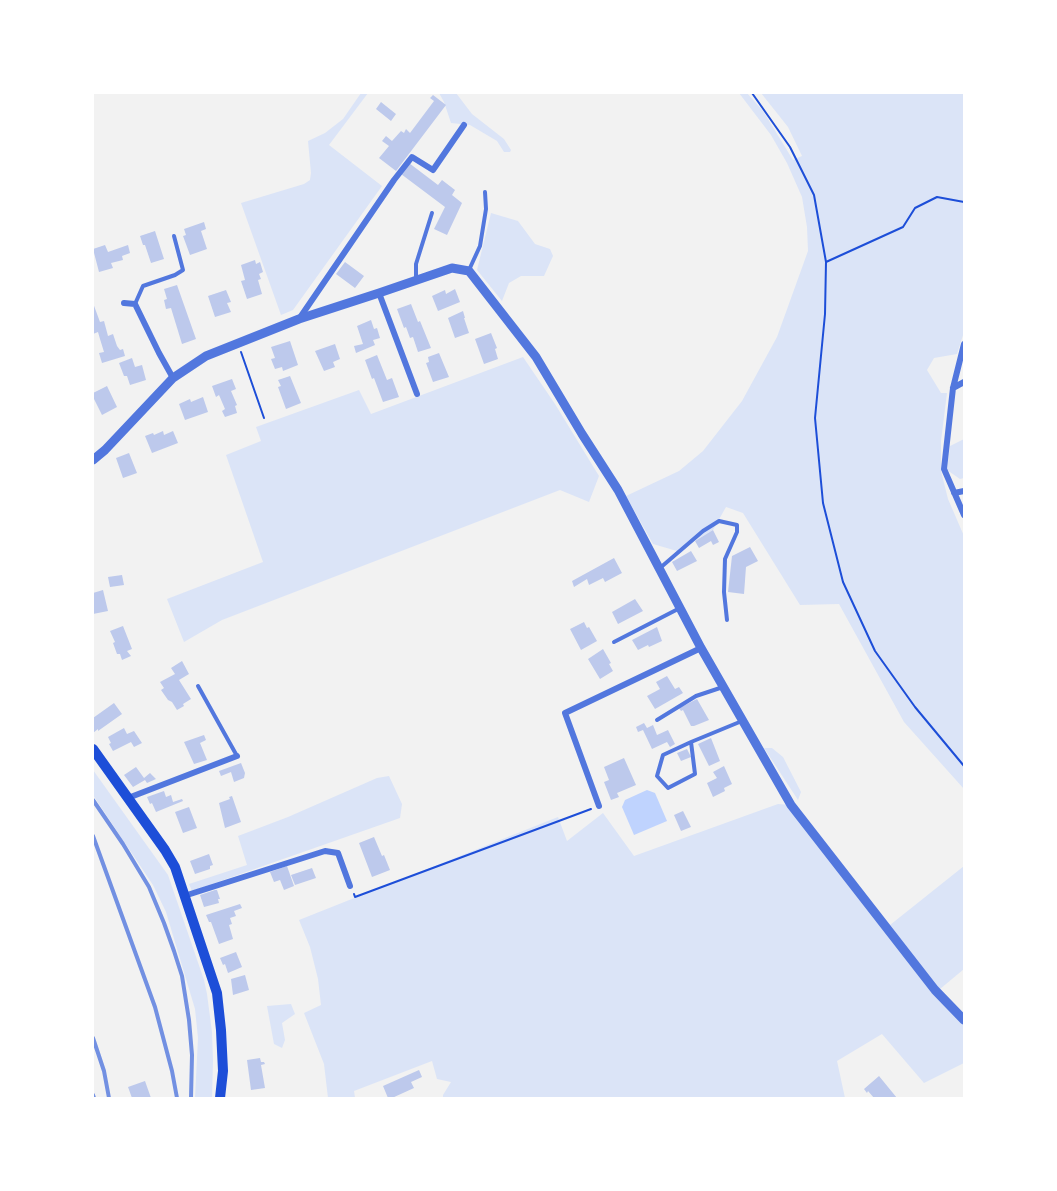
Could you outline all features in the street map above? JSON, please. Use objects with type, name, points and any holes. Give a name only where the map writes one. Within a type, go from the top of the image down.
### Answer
[{"type":"main road","points":[[93,749],[175,867],[217,993],[223,1071],[220,1098]]},
{"type":"street","points":[[299,320],[412,157],[433,170],[464,125]]},
{"type":"street","points":[[93,460],[173,378],[206,356],[299,320],[452,268],[469,271],[536,357],[618,489],[701,648],[791,805],[935,990],[964,1020]]},
{"type":"street","points":[[379,293],[417,394]]},
{"type":"street","points":[[124,303],[135,304],[173,378]]},
{"type":"street","points":[[964,344],[953,388],[944,469],[964,515]]},
{"type":"street","points":[[953,388],[964,382]]},
{"type":"street","points":[[954,493],[964,491]]},
{"type":"street","points":[[599,806],[565,713],[701,648]]},
{"type":"street","points":[[128,798],[237,756]]},
{"type":"street","points":[[184,896],[326,851],[338,854],[350,886]]},
{"type":"lane","points":[[469,271],[480,246],[486,209],[485,192]]},
{"type":"lane","points":[[416,280],[416,264],[432,213]]},
{"type":"lane","points":[[135,304],[143,286],[183,270],[174,236]]},
{"type":"lane","points":[[659,568],[703,531],[719,521],[737,525],[737,532],[725,559],[724,592],[727,620]]},
{"type":"lane","points":[[615,642],[680,608]]},
{"type":"lane","points":[[198,686],[237,756]]},
{"type":"lane","points":[[657,720],[696,696],[723,687]]},
{"type":"lane","points":[[691,742],[695,774],[668,788],[657,776],[663,755],[691,742],[742,720]]},
{"type":"path","points":[[752,93],[790,147],[814,195],[826,262],[825,314],[815,418],[823,503],[843,582],[875,651],[915,707],[964,766]]},
{"type":"path","points":[[826,262],[903,227],[915,208],[937,197],[964,202]]},
{"type":"path","points":[[238,343],[264,418]]},
{"type":"path","points":[[350,886],[356,897],[599,806]]},
{"type":"shaded area","points":[[361,93],[368,93],[329,145],[382,186],[293,310],[281,315],[241,203],[304,184],[310,180],[308,141],[325,133],[343,119]]},
{"type":"shaded area","points":[[439,93],[456,93],[472,114],[504,139],[510,152],[504,152],[497,141],[470,125],[451,123]]},
{"type":"shaded area","points":[[739,93],[747,93],[763,111],[793,160],[802,156],[788,127],[761,93],[964,93],[964,332],[957,354],[934,358],[927,370],[941,393],[947,393],[941,441],[941,471],[948,499],[964,536],[964,789],[904,722],[839,604],[800,605],[743,513],[726,507],[713,530],[677,551],[653,544],[626,496],[679,471],[703,451],[742,401],[777,337],[808,251],[802,197],[771,135]]},
{"type":"shaded area","points":[[491,213],[518,221],[535,244],[550,249],[553,256],[544,276],[521,276],[509,283],[502,301],[477,270]]},
{"type":"shaded area","points":[[523,357],[599,476],[589,502],[560,490],[222,620],[184,642],[167,599],[263,562],[226,455],[261,441],[256,427],[359,390],[371,414]]},
{"type":"shaded area","points":[[964,439],[964,478],[960,479],[947,470],[950,446]]},
{"type":"shaded area","points":[[764,748],[772,748],[783,757],[801,792],[798,800]]},
{"type":"shaded area","points":[[93,770],[168,875],[207,994],[212,1032],[212,1098],[195,1098],[198,1038],[195,1009],[166,912],[153,885],[93,795]]},
{"type":"shaded area","points":[[389,776],[402,804],[400,818],[192,891],[189,884],[247,865],[238,836],[377,778]]},
{"type":"shaded area","points":[[778,804],[791,805],[964,1020],[964,1063],[924,1083],[882,1034],[837,1061],[845,1098],[443,1098],[451,1082],[437,1079],[432,1061],[354,1091],[355,1098],[328,1098],[324,1064],[304,1013],[321,1005],[318,979],[310,947],[299,920],[558,817],[567,841],[603,813],[634,856]]},
{"type":"shaded area","points":[[964,866],[964,969],[940,989],[890,925]]},
{"type":"shaded area","points":[[291,1004],[295,1014],[282,1023],[285,1040],[282,1048],[274,1044],[267,1006]]},
{"type":"water","points":[[647,790],[655,793],[667,821],[634,835],[622,807],[625,800]]},
{"type":"building","points":[[433,95],[446,105],[396,171],[379,158],[389,146],[382,141],[386,136],[392,141],[406,129],[410,133],[434,101],[430,98]]},
{"type":"building","points":[[381,102],[396,114],[391,121],[376,109]]},
{"type":"building","points":[[409,163],[438,185],[442,180],[455,190],[452,195],[462,203],[447,235],[434,229],[445,207],[401,174]]},
{"type":"building","points":[[204,222],[206,229],[201,231],[207,249],[190,255],[183,236],[186,235],[184,229]]},
{"type":"building","points":[[155,231],[164,259],[151,263],[140,236]]},
{"type":"building","points":[[105,245],[108,252],[128,245],[130,253],[122,256],[123,260],[111,263],[113,268],[99,272],[93,249]]},
{"type":"building","points":[[255,260],[256,264],[260,262],[263,272],[259,274],[261,279],[258,280],[262,294],[247,299],[241,281],[245,280],[241,265]]},
{"type":"building","points":[[345,262],[364,276],[355,288],[336,274]]},
{"type":"building","points":[[177,285],[196,339],[182,344],[171,308],[166,309],[164,300],[167,299],[164,289]]},
{"type":"building","points":[[455,289],[460,302],[438,311],[432,296],[445,290],[446,294]]},
{"type":"building","points":[[226,290],[231,302],[227,303],[231,312],[215,317],[208,296]]},
{"type":"building","points":[[93,303],[100,322],[104,321],[108,336],[113,334],[117,346],[120,350],[123,349],[125,356],[102,363],[99,353],[104,352],[98,332],[93,334]]},
{"type":"building","points":[[411,304],[431,348],[418,352],[413,337],[410,338],[406,327],[404,328],[397,309]]},
{"type":"building","points":[[463,311],[469,333],[455,338],[448,318]]},
{"type":"building","points":[[371,320],[380,338],[373,340],[375,345],[356,353],[354,346],[363,344],[357,326]]},
{"type":"building","points":[[491,333],[497,348],[495,349],[498,359],[484,364],[475,339]]},
{"type":"building","points":[[290,341],[298,365],[283,371],[282,367],[275,369],[271,359],[275,358],[271,347]]},
{"type":"building","points":[[335,344],[340,359],[333,362],[335,367],[324,371],[315,351]]},
{"type":"building","points":[[439,353],[449,377],[433,382],[426,363],[429,362],[428,357]]},
{"type":"building","points":[[377,355],[387,380],[392,378],[399,397],[383,402],[365,360]]},
{"type":"building","points":[[132,358],[135,367],[142,365],[146,380],[130,385],[119,363]]},
{"type":"building","points":[[290,376],[301,403],[286,409],[278,387],[281,386],[278,380]]},
{"type":"building","points":[[232,379],[236,389],[231,391],[237,405],[235,406],[237,413],[225,417],[222,411],[225,409],[219,395],[216,397],[212,386]]},
{"type":"building","points":[[107,386],[117,407],[102,415],[93,393]]},
{"type":"building","points":[[203,397],[208,412],[185,420],[179,404]]},
{"type":"building","points":[[163,431],[164,435],[173,431],[178,443],[152,453],[145,436]]},
{"type":"building","points":[[129,453],[137,473],[123,478],[116,458]]},
{"type":"building","points":[[713,530],[719,542],[713,545],[711,541],[699,548],[695,541]]},
{"type":"building","points":[[750,547],[758,561],[746,567],[744,594],[728,592],[732,556]]},
{"type":"building","points":[[691,551],[697,561],[677,571],[672,562]]},
{"type":"building","points":[[614,558],[622,573],[605,582],[603,578],[589,585],[587,579],[574,587],[572,581]]},
{"type":"building","points":[[122,575],[124,585],[110,587],[108,577]]},
{"type":"building","points":[[103,590],[108,611],[93,614],[93,593]]},
{"type":"building","points":[[635,599],[643,611],[618,624],[612,612]]},
{"type":"building","points":[[584,622],[597,641],[581,650],[570,629]]},
{"type":"building","points":[[123,626],[132,649],[127,651],[131,656],[122,660],[120,654],[117,654],[110,631]]},
{"type":"building","points":[[657,627],[662,641],[638,650],[632,640]]},
{"type":"building","points":[[603,649],[613,671],[600,679],[588,659]]},
{"type":"building","points":[[182,661],[189,674],[179,680],[191,699],[177,710],[161,690],[164,688],[160,682],[175,674],[171,668]]},
{"type":"building","points":[[667,676],[675,689],[679,687],[683,693],[655,709],[647,696],[660,689],[656,682]]},
{"type":"building","points":[[697,699],[709,720],[691,726],[683,710],[679,708]]},
{"type":"building","points":[[114,703],[122,714],[93,733],[93,718]]},
{"type":"building","points":[[644,723],[647,728],[653,725],[657,735],[668,730],[675,744],[670,747],[667,742],[652,749],[643,730],[638,732],[636,727]]},
{"type":"building","points":[[124,728],[127,734],[134,731],[142,743],[134,747],[131,742],[113,751],[108,737]]},
{"type":"building","points":[[204,735],[206,740],[200,743],[207,760],[194,764],[184,742]]},
{"type":"building","points":[[711,738],[720,761],[709,766],[698,744]]},
{"type":"building","points":[[687,749],[691,757],[681,761],[677,753]]},
{"type":"building","points":[[624,758],[636,785],[617,793],[619,797],[611,800],[604,782],[609,780],[604,767]]},
{"type":"building","points":[[241,763],[245,773],[244,778],[234,782],[231,772],[221,776],[219,771]]},
{"type":"building","points":[[724,766],[732,784],[724,788],[725,791],[713,797],[707,783],[717,778],[713,772]]},
{"type":"building","points":[[136,767],[144,778],[150,773],[156,779],[147,783],[145,780],[133,787],[124,775]]},
{"type":"building","points":[[164,791],[166,797],[171,795],[173,802],[182,799],[183,801],[156,812],[147,797]]},
{"type":"building","points":[[232,796],[241,822],[225,828],[219,803]]},
{"type":"building","points":[[189,807],[197,828],[183,833],[175,812]]},
{"type":"building","points":[[683,811],[691,827],[681,831],[674,815]]},
{"type":"building","points":[[374,837],[390,870],[372,877],[359,843]]},
{"type":"building","points":[[209,854],[213,865],[210,869],[195,874],[190,861]]},
{"type":"building","points":[[287,866],[294,886],[284,890],[280,880],[274,882],[270,872]]},
{"type":"building","points":[[312,868],[316,878],[295,885],[291,875]]},
{"type":"building","points":[[215,890],[220,899],[218,899],[219,903],[204,907],[200,895]]},
{"type":"building","points":[[240,904],[242,908],[234,911],[236,916],[230,918],[232,924],[229,925],[233,939],[219,944],[206,915]]},
{"type":"building","points":[[236,952],[242,967],[228,973],[220,958]]},
{"type":"building","points":[[245,975],[249,990],[233,995],[231,979]]},
{"type":"building","points":[[260,1058],[265,1064],[261,1065],[265,1088],[251,1090],[247,1060]]},
{"type":"building","points":[[419,1070],[422,1077],[411,1082],[414,1088],[388,1098],[383,1086]]},
{"type":"building","points":[[879,1076],[897,1098],[874,1098],[868,1091],[867,1093],[864,1089]]},
{"type":"building","points":[[145,1081],[151,1098],[132,1098],[128,1087]]},
{"type":"railway","points":[[93,800],[149,887],[174,951],[182,976],[189,1020],[192,1055],[191,1098]]},
{"type":"railway","points":[[93,836],[155,1007],[177,1098]]},
{"type":"railway","points":[[93,1038],[104,1071],[109,1098]]}]
